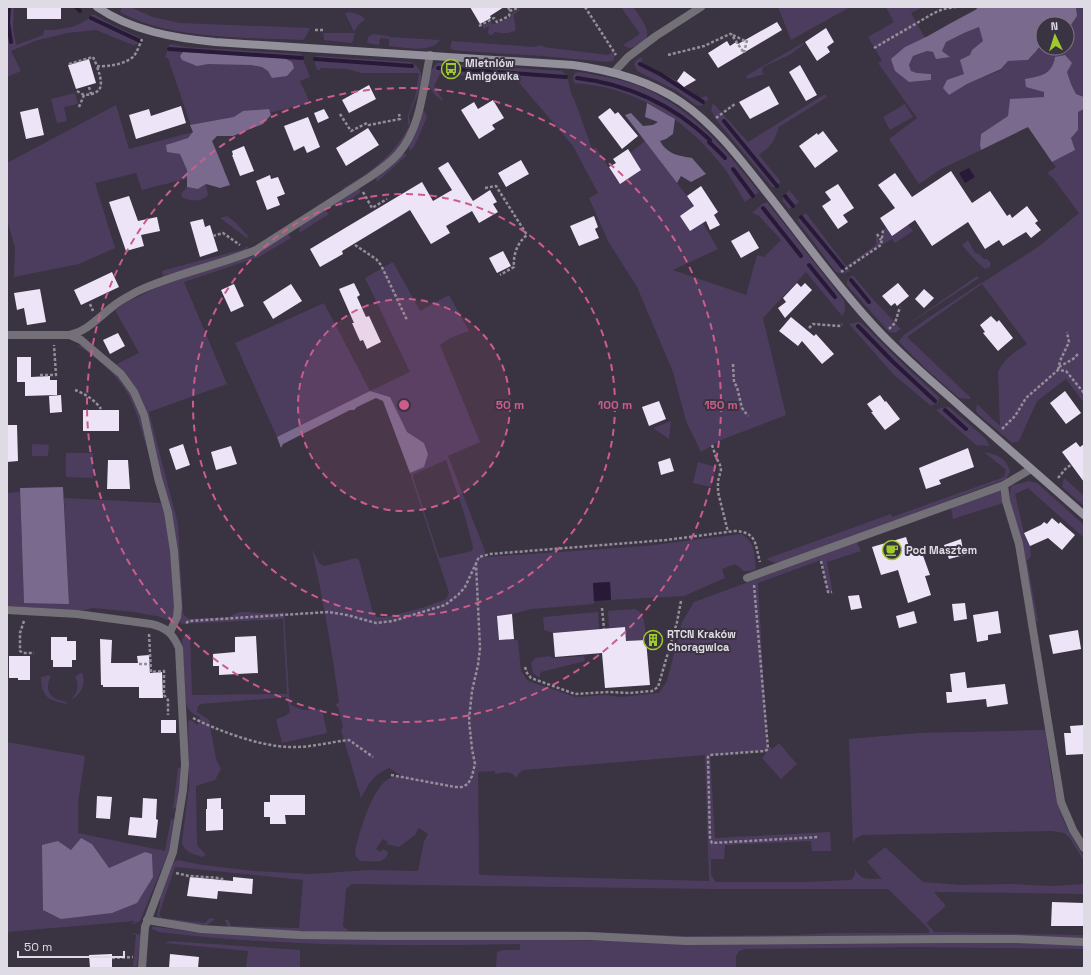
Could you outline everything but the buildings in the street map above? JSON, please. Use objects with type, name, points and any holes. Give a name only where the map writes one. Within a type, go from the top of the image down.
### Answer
[{"type":"street","points":[[97,7],[143,29],[167,36],[203,41],[573,65],[614,72],[647,83],[668,94],[692,110],[708,124],[739,157],[873,326],[915,367],[1084,515]]},
{"type":"street","points":[[614,72],[634,53],[656,36],[701,7]]},
{"type":"street","points":[[7,335],[70,335],[79,333],[87,329],[122,300],[159,281],[243,256],[256,250],[370,177],[399,153],[414,128],[419,112],[430,55]]},
{"type":"street","points":[[70,335],[81,340],[121,374],[134,392],[144,415],[156,470],[168,512],[174,551],[178,607],[177,617],[170,632]]},
{"type":"street","points":[[750,576],[1004,485],[1031,469]]},
{"type":"street","points":[[1004,485],[1006,501],[1019,544],[1061,802],[1073,830],[1084,848]]},
{"type":"street","points":[[7,610],[77,614],[149,623],[160,626],[170,632],[176,640],[179,648],[185,765],[180,813],[173,852],[147,920],[144,934],[142,968]]},
{"type":"street","points":[[147,920],[201,929],[316,935],[588,936],[686,941],[1015,939],[1084,942]]},
{"type":"path","points":[[479,26],[494,18],[497,22],[509,16],[510,11],[508,7]]},
{"type":"path","points":[[585,7],[615,50]]},
{"type":"path","points":[[874,48],[934,13],[956,7]]},
{"type":"path","points":[[510,11],[517,8]]},
{"type":"path","points":[[97,66],[108,66],[127,61],[133,57],[142,39],[143,29]]},
{"type":"path","points":[[315,30],[323,30]]},
{"type":"path","points":[[668,55],[704,46],[728,34],[731,34],[745,41],[747,40],[744,53],[731,34]]},
{"type":"path","points":[[739,45],[745,41]]},
{"type":"path","points":[[69,64],[93,57],[97,66],[102,85],[98,91],[84,95],[77,90]]},
{"type":"path","points":[[89,87],[91,94]]},
{"type":"path","points":[[79,107],[84,95]]},
{"type":"path","points":[[722,113],[735,104]]},
{"type":"path","points":[[340,114],[351,131],[367,123],[369,125],[400,119],[399,114]]},
{"type":"path","points":[[485,188],[496,186],[527,235],[523,238],[516,250],[514,255],[514,267],[500,275]]},
{"type":"path","points":[[362,191],[372,208],[387,199]]},
{"type":"path","points":[[848,268],[881,245],[883,230]]},
{"type":"path","points":[[214,236],[223,233],[242,246],[245,242]]},
{"type":"path","points":[[877,234],[882,241]]},
{"type":"path","points":[[355,245],[376,259],[381,265],[407,320]]},
{"type":"path","points":[[895,323],[900,306]]},
{"type":"path","points":[[809,328],[813,324],[839,326],[842,324]]},
{"type":"path","points":[[1058,369],[1069,342],[1067,332]]},
{"type":"path","points":[[40,375],[56,375],[54,342]]},
{"type":"path","points":[[994,437],[1015,416],[1026,398],[1058,369],[1079,353]]},
{"type":"path","points":[[733,364],[734,382],[737,387],[742,408],[748,416]]},
{"type":"path","points":[[1058,369],[1066,371],[1084,393]]},
{"type":"path","points":[[75,390],[97,403],[101,409]]},
{"type":"path","points":[[712,445],[720,465],[718,492],[728,532]]},
{"type":"path","points":[[1060,475],[1067,467],[1072,465]]},
{"type":"path","points":[[170,632],[189,621],[328,612],[347,615],[376,623],[393,621],[445,605],[458,595],[465,587],[479,557],[490,554],[666,540],[728,532],[742,532],[752,536],[763,572]]},
{"type":"path","points":[[822,551],[821,560],[828,592],[832,592]]},
{"type":"path","points":[[392,775],[455,787],[462,787],[468,784],[472,776],[475,764],[470,720],[472,691],[480,648],[476,562]]},
{"type":"path","points":[[750,576],[768,749],[765,751],[710,755],[708,757],[710,839],[712,843],[819,837]]},
{"type":"path","points":[[525,667],[531,678],[575,694],[652,691],[658,687],[677,622],[681,601]]},
{"type":"path","points":[[602,608],[604,629]]},
{"type":"path","points":[[24,618],[20,633],[20,651],[23,653],[34,653]]},
{"type":"path","points":[[149,623],[150,672],[164,671],[164,695],[168,700],[168,715]]},
{"type":"path","points":[[139,664],[150,664]]},
{"type":"path","points":[[183,715],[189,716],[229,734],[273,745],[290,747],[309,746],[349,740],[373,757]]},
{"type":"path","points":[[174,873],[189,876],[220,878],[224,880]]},
{"type":"path","points":[[112,958],[134,956]]},
{"type":"shaded area","points":[[7,7],[14,7],[13,28],[16,45],[43,35],[44,30],[77,25],[93,14],[139,37],[140,39],[138,44],[133,45],[96,30],[67,33],[35,41],[11,51],[21,71],[7,77]]},
{"type":"shaded area","points":[[122,7],[130,7],[153,17],[179,23],[310,28],[303,40],[209,35],[162,28],[140,21],[120,12]]},
{"type":"shaded area","points":[[621,7],[633,7],[646,28],[647,37],[645,40],[632,48],[628,48],[623,45],[640,34]]},
{"type":"shaded area","points":[[778,7],[850,7],[791,40]]},
{"type":"shaded area","points":[[886,7],[923,7],[911,13],[925,38],[905,47],[895,71],[909,82],[931,80],[931,74],[911,71],[909,66],[913,56],[927,51],[949,57],[942,51],[946,42],[979,27],[984,41],[972,50],[964,73],[950,94],[967,84],[1001,70],[1008,61],[1028,60],[1035,52],[1035,56],[1075,56],[1076,7],[1084,7],[1084,97],[1076,94],[1067,72],[1054,65],[1049,72],[1040,76],[1044,98],[1008,116],[981,134],[981,150],[941,169],[919,184],[889,139],[917,118],[878,63],[882,61],[868,37],[894,22]]},
{"type":"shaded area","points":[[976,7],[1076,7],[1077,16],[1075,19],[1075,16],[1035,16],[1035,52],[1028,60],[1008,61],[1001,69],[967,84],[949,95],[943,88],[947,80],[964,74],[960,60],[970,55],[972,50],[983,41],[979,27],[946,42],[942,51],[950,57],[936,59],[933,52],[927,51],[913,56],[909,65],[911,71],[931,74],[931,80],[909,82],[895,71],[891,59],[905,47],[977,9]]},
{"type":"shaded area","points":[[519,9],[520,10],[514,14],[516,26],[515,31],[508,33],[495,32],[492,35],[489,35],[489,26],[484,29],[482,26],[491,22],[493,24],[501,22]]},
{"type":"shaded area","points":[[349,12],[362,16],[365,20],[359,24],[354,32],[345,13]]},
{"type":"shaded area","points":[[323,33],[355,33],[351,43],[324,40]]},
{"type":"shaded area","points":[[373,34],[389,37],[440,40],[430,47],[416,49],[389,46],[389,39],[380,38],[379,45],[367,43],[368,37]]},
{"type":"shaded area","points":[[452,41],[534,47],[542,45],[544,47],[608,55],[614,51],[615,55],[613,61],[607,62],[463,51],[453,50],[450,48]]},
{"type":"shaded area","points":[[803,43],[804,44],[791,54],[763,67],[762,72],[765,74],[747,79],[746,76]]},
{"type":"shaded area","points":[[172,44],[186,47],[301,54],[310,77],[300,81],[310,103],[207,128],[224,169],[142,190],[136,173],[95,183],[115,248],[79,264],[14,277],[15,248],[7,220],[7,163],[116,105],[129,149],[193,132],[168,58],[165,58],[169,45]]},
{"type":"shaded area","points":[[183,52],[284,58],[292,62],[294,68],[287,76],[272,78],[268,71],[262,67],[251,65],[208,64],[197,66],[182,60],[180,56]]},
{"type":"shaded area","points":[[1066,56],[1072,63],[1067,72],[1071,84],[1076,94],[1084,97],[1084,109],[1078,112],[1078,130],[1071,138],[1075,150],[1052,162],[1028,127],[981,150],[981,134],[1008,116],[1010,99],[1044,97],[1044,92],[1026,87],[1025,79],[1045,74],[1054,63],[1055,57]]},
{"type":"shaded area","points":[[315,57],[409,62],[416,66],[420,72],[420,86],[409,116],[410,127],[406,138],[388,158],[376,168],[344,189],[343,188],[363,176],[381,162],[397,145],[403,136],[409,126],[408,116],[415,95],[419,73],[361,73],[348,69],[320,68],[320,70],[317,70]]},
{"type":"shaded area","points":[[639,58],[643,58],[641,62],[677,81],[700,98],[706,96],[709,99],[701,106],[696,105],[677,91],[639,72],[634,65]]},
{"type":"shaded area","points":[[437,63],[447,63],[447,71],[455,71],[456,64],[562,71],[567,76],[571,93],[592,149],[596,148],[619,183],[630,153],[645,141],[687,196],[718,249],[673,270],[746,295],[757,255],[764,257],[781,240],[759,216],[752,213],[762,204],[767,202],[843,299],[845,306],[842,316],[806,272],[763,318],[786,415],[721,440],[701,452],[686,421],[673,372],[637,287],[608,241],[589,198],[598,193],[573,146],[516,79],[440,74],[434,86],[443,100],[442,101],[434,94],[428,84],[430,72]]},
{"type":"shaded area","points":[[579,72],[624,81],[646,89],[684,111],[716,141],[759,192],[745,202],[720,163],[696,137],[683,126],[668,115],[637,98],[604,87],[574,83],[573,76],[575,73]]},
{"type":"shaded area","points":[[75,93],[78,104],[64,107],[67,121],[57,123],[51,99]]},
{"type":"shaded area","points":[[825,94],[827,97],[779,127],[774,140],[768,148],[759,155],[781,182],[775,187],[772,187],[718,122],[711,110],[713,103],[748,142]]},
{"type":"shaded area","points":[[647,103],[675,119],[673,134],[660,141],[666,149],[674,154],[692,158],[706,174],[691,182],[681,176],[677,183],[625,115],[631,113],[643,126],[653,125],[658,122],[645,117]]},
{"type":"shaded area","points":[[905,104],[913,117],[890,130],[883,117]]},
{"type":"shaded area","points":[[269,109],[271,115],[263,124],[233,136],[217,136],[212,141],[230,185],[220,188],[206,184],[198,189],[187,187],[187,170],[180,154],[167,152],[166,145],[188,138],[193,132],[190,125],[234,117],[243,111]]},
{"type":"shaded area","points":[[1084,109],[1084,403],[1066,379],[1037,401],[1019,441],[1012,443],[978,414],[976,411],[977,404],[1000,426],[998,373],[1006,360],[1027,344],[982,284],[907,337],[971,398],[959,398],[926,369],[899,341],[904,335],[925,320],[1038,247],[1079,213],[1053,178],[1047,173],[1056,167],[1052,162],[1074,150],[1071,138],[1078,130],[1078,112]]},
{"type":"shaded area","points":[[422,111],[424,111],[427,117],[415,145],[410,151],[408,145]]},
{"type":"shaded area","points":[[403,153],[407,155],[377,182],[376,177]]},
{"type":"shaded area","points":[[969,168],[975,177],[965,183],[959,173]]},
{"type":"shaded area","points":[[206,184],[208,195],[202,199],[192,200],[182,197],[181,194],[187,187],[198,189]]},
{"type":"shaded area","points":[[359,188],[361,192],[340,207],[337,201]]},
{"type":"shaded area","points":[[789,190],[799,202],[789,209],[783,202],[783,197]]},
{"type":"shaded area","points":[[325,210],[329,214],[299,233],[300,226]]},
{"type":"shaded area","points":[[806,213],[846,266],[876,245],[876,235],[880,241],[880,245],[847,267],[850,271],[846,273],[836,272],[797,220]]},
{"type":"shaded area","points":[[227,216],[248,236],[247,238],[220,218]]},
{"type":"shaded area","points":[[908,225],[913,231],[895,243],[892,239],[882,245],[884,229],[886,227],[892,235]]},
{"type":"shaded area","points":[[288,234],[291,238],[259,257],[184,282],[227,384],[149,412],[178,524],[183,613],[190,619],[230,617],[241,612],[284,612],[289,696],[291,705],[303,710],[322,709],[327,733],[282,743],[276,719],[285,716],[290,712],[287,697],[201,704],[198,706],[197,712],[209,720],[216,759],[221,769],[215,780],[196,786],[197,845],[206,855],[202,857],[192,854],[184,848],[182,842],[189,786],[188,721],[191,720],[198,725],[200,717],[191,712],[186,703],[182,640],[184,636],[190,633],[192,695],[287,694],[283,619],[180,623],[180,585],[147,413],[141,398],[134,387],[115,365],[139,353],[115,310],[125,303],[164,284],[251,257]]},
{"type":"shaded area","points":[[968,240],[975,253],[979,254],[984,259],[987,259],[991,263],[990,267],[985,269],[962,245]]},
{"type":"shaded area","points":[[246,246],[248,247],[246,251],[163,276],[162,271],[244,249]]},
{"type":"shaded area","points":[[393,262],[420,311],[449,295],[469,331],[450,338],[440,345],[480,442],[448,456],[485,551],[485,557],[646,546],[741,534],[746,537],[752,545],[756,569],[744,571],[735,564],[722,569],[725,578],[684,596],[611,600],[610,582],[593,583],[594,604],[532,609],[497,616],[499,640],[514,639],[518,641],[521,671],[528,681],[576,697],[606,695],[621,697],[659,693],[667,681],[682,622],[694,602],[857,542],[861,551],[827,562],[833,594],[828,592],[821,560],[758,583],[767,744],[772,749],[779,743],[797,764],[781,779],[762,758],[766,753],[763,751],[710,755],[715,838],[830,832],[831,851],[812,851],[811,841],[725,845],[724,859],[711,859],[711,875],[716,882],[806,882],[851,880],[855,875],[855,869],[863,878],[882,879],[867,862],[885,847],[923,882],[959,885],[1013,884],[1053,886],[1084,884],[1084,894],[934,892],[946,906],[926,923],[933,930],[933,932],[1084,935],[1084,938],[699,938],[358,934],[228,928],[225,920],[228,920],[231,926],[299,928],[303,880],[175,867],[159,914],[162,918],[205,923],[210,918],[215,919],[207,925],[187,924],[160,918],[157,915],[160,898],[174,862],[178,860],[202,865],[254,871],[311,874],[369,870],[418,871],[424,841],[428,834],[419,828],[415,835],[399,847],[386,844],[388,842],[383,839],[376,849],[381,852],[383,849],[388,852],[387,856],[381,861],[360,861],[356,857],[355,851],[367,811],[372,800],[383,783],[390,778],[402,776],[389,768],[383,771],[372,780],[361,798],[341,730],[343,727],[338,707],[335,705],[339,702],[324,606],[312,549],[319,563],[324,566],[356,558],[359,560],[373,613],[377,617],[387,617],[425,607],[446,599],[449,593],[410,473],[424,467],[428,453],[424,443],[407,432],[390,397],[370,391],[410,372],[365,278]],"holes":[[[446,460],[464,513],[473,547],[472,551],[441,558],[439,557],[413,477],[414,474]],[[705,755],[709,881],[479,874],[478,772],[495,771],[495,774],[507,772],[516,778],[519,773],[524,770]],[[352,884],[716,889],[888,889],[927,927],[929,933],[830,933],[795,935],[687,936],[567,931],[349,931],[343,926],[346,889]]]},
{"type":"shaded area","points":[[853,275],[870,296],[901,329],[977,276],[979,278],[895,333],[889,332],[847,285],[847,280]]},
{"type":"shaded area","points":[[324,303],[370,391],[277,437],[235,343]]},
{"type":"shaded area","points":[[859,322],[863,324],[939,397],[938,402],[931,406],[893,374],[849,324]]},
{"type":"shaded area","points":[[81,345],[115,373],[131,392],[140,413],[148,451],[136,412],[127,392],[111,372],[92,355],[77,346]]},
{"type":"shaded area","points":[[370,391],[390,397],[407,432],[424,443],[428,454],[424,467],[410,473],[383,401],[376,398],[283,444],[281,448],[277,437]]},
{"type":"shaded area","points":[[949,407],[985,438],[990,446],[976,445],[936,410]]},
{"type":"shaded area","points":[[671,421],[669,439],[653,428]]},
{"type":"shaded area","points":[[32,444],[49,445],[48,456],[32,456]]},
{"type":"shaded area","points":[[984,452],[993,454],[1004,460],[1009,467],[1010,472],[1006,479],[783,562],[775,563],[766,559],[891,514],[892,517],[1004,477],[1006,470]]},
{"type":"shaded area","points":[[66,453],[93,453],[93,478],[66,477]]},
{"type":"shaded area","points":[[698,462],[716,467],[711,487],[693,483]]},
{"type":"shaded area","points":[[1064,478],[1084,496],[1084,506],[1062,487]]},
{"type":"shaded area","points":[[1029,481],[1037,483],[1084,525],[1084,538],[1028,488],[1015,494],[1024,533],[1030,546],[1031,556],[1027,561],[1038,621],[1036,621],[1009,497],[1011,486]]},
{"type":"shaded area","points":[[63,487],[69,604],[24,603],[20,488]]},
{"type":"shaded area","points":[[1000,490],[1003,503],[953,519],[951,508]]},
{"type":"shaded area","points":[[20,492],[24,603],[69,603],[64,498],[161,503],[167,515],[174,590],[174,614],[172,618],[167,620],[161,617],[134,612],[93,608],[85,610],[70,610],[7,606],[7,493]]},
{"type":"shaded area","points":[[610,582],[611,600],[594,601],[593,583]]},
{"type":"shaded area","points":[[635,609],[639,611],[643,618],[646,640],[626,641],[625,627],[609,628],[608,611]]},
{"type":"shaded area","points":[[598,612],[599,629],[553,633],[544,630],[543,617]]},
{"type":"shaded area","points":[[550,656],[553,658],[584,656],[585,661],[541,672],[539,678],[533,673],[531,663],[535,658]]},
{"type":"shaded area","points":[[82,673],[84,681],[83,686],[76,696],[68,701],[74,696],[77,690],[77,680],[75,677]]},
{"type":"shaded area","points":[[51,676],[48,682],[49,692],[56,699],[64,701],[68,704],[51,699],[45,694],[41,684],[41,677]]},
{"type":"shaded area","points":[[1045,730],[1055,794],[1068,830],[1084,857],[1084,861],[1069,837],[1064,833],[1052,831],[862,835],[855,839],[853,844],[849,739],[919,733]]},
{"type":"shaded area","points":[[7,742],[85,756],[78,802],[78,833],[165,851],[171,818],[174,820],[169,851],[140,921],[131,925],[135,921],[7,932]],"holes":[[[81,838],[92,844],[109,868],[145,852],[152,854],[153,877],[43,910],[58,841],[71,850]]]},
{"type":"shaded area","points":[[178,767],[181,769],[177,807],[173,809]]},
{"type":"shaded area","points":[[81,838],[92,844],[109,868],[145,852],[152,854],[153,877],[137,903],[112,913],[61,919],[43,910],[42,845],[58,841],[71,850]]},
{"type":"shaded area","points":[[152,927],[194,932],[368,940],[526,939],[607,941],[963,942],[1084,944],[1084,949],[914,947],[745,949],[739,951],[736,956],[736,968],[496,968],[497,952],[503,950],[520,950],[520,944],[385,945],[294,943],[204,937],[159,932],[152,929]]},
{"type":"shaded area","points":[[130,932],[141,935],[137,966],[133,967],[136,935]]},
{"type":"shaded area","points":[[170,941],[300,950],[300,968],[246,968],[248,951],[164,943]]},
{"type":"waterway","points":[[9,7],[8,22],[11,42]]},
{"type":"waterway","points":[[76,7],[80,11]]},
{"type":"waterway","points":[[91,18],[140,41]]},
{"type":"waterway","points":[[169,49],[302,58]]},
{"type":"waterway","points":[[315,59],[412,66]]},
{"type":"waterway","points":[[640,64],[660,74],[703,102]]},
{"type":"waterway","points":[[438,68],[447,69]]},
{"type":"waterway","points":[[455,69],[566,77]]},
{"type":"waterway","points":[[577,78],[614,85],[648,98],[665,107],[681,116],[696,128],[710,140],[709,142],[725,158]]},
{"type":"waterway","points":[[724,121],[777,186]]},
{"type":"waterway","points":[[733,169],[753,196]]},
{"type":"waterway","points":[[785,196],[793,206]]},
{"type":"waterway","points":[[763,208],[801,256]]},
{"type":"waterway","points":[[801,217],[844,269]]},
{"type":"waterway","points":[[809,265],[835,297]]},
{"type":"waterway","points":[[851,280],[869,302]]},
{"type":"waterway","points":[[858,326],[892,361],[935,401]]},
{"type":"waterway","points":[[945,410],[966,429]]},
{"type":"place","name":"Mietniów Amigówka","points":[[451,69]]},
{"type":"place","name":"Pod Masztem","points":[[892,550]]},
{"type":"place","name":"RTCN Kraków Chorągwica","points":[[653,640]]}]
